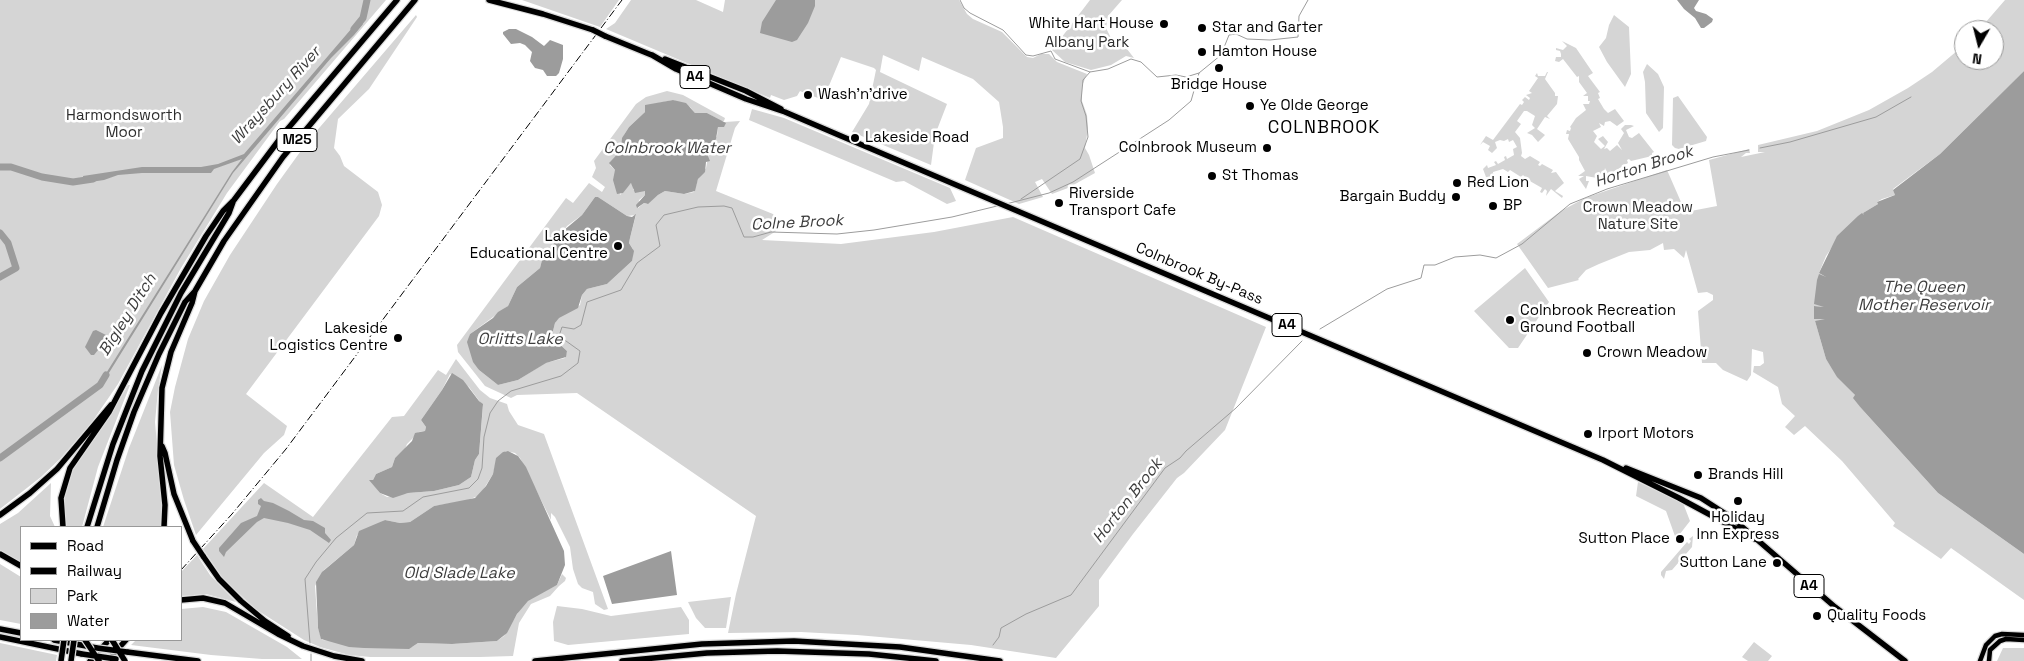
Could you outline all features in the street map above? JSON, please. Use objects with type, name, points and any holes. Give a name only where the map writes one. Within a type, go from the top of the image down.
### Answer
[{"type":"highway","name":"M25","points":[[87,526],[113,444],[142,371],[181,293],[229,213],[234,200],[285,132],[397,0]]},
{"type":"highway","name":"M25","points":[[97,526],[116,460],[138,403],[168,335],[187,299],[195,291],[224,241],[283,157],[415,0]]},
{"type":"highway","name":"Colnbrook By-Pass","points":[[489,0],[543,14],[593,30],[746,91],[785,112],[1602,460],[1662,489],[1755,539]]},
{"type":"highway","points":[[63,526],[61,504],[67,475],[76,457],[106,418],[188,266],[223,211],[234,200]]},
{"type":"highway","points":[[164,526],[165,505],[160,456],[162,444],[160,409],[166,370],[176,338],[192,303],[195,291]]},
{"type":"highway","points":[[0,515],[30,494],[57,469],[114,402]]},
{"type":"highway","points":[[162,444],[174,494],[193,541],[202,556],[213,572],[236,597],[265,621],[294,639],[294,642]]},
{"type":"highway","name":"Colnbrook By-Pass","points":[[1602,460],[1652,478],[1713,505],[1732,518],[1755,539]]},
{"type":"highway","name":"A4","points":[[1755,539],[1834,607],[1905,661]]},
{"type":"highway","points":[[0,554],[20,565]]},
{"type":"highway","points":[[182,600],[203,598],[225,603],[294,642],[334,656],[362,661]]},
{"type":"highway","points":[[0,628],[20,633]]},
{"type":"highway","points":[[0,638],[126,661]]},
{"type":"highway","points":[[59,641],[97,648],[198,661]]},
{"type":"highway","points":[[61,661],[64,641]]},
{"type":"highway","points":[[71,661],[74,641]]},
{"type":"highway","points":[[86,641],[99,661]]},
{"type":"highway","points":[[90,661],[109,641]]},
{"type":"highway","points":[[111,641],[126,661]]},
{"type":"highway","points":[[107,661],[125,641]]},
{"type":"highway","points":[[535,661],[686,646],[785,641],[873,644],[1000,661]]},
{"type":"highway","points":[[622,661],[707,653],[777,651],[869,654],[936,661]]},
{"type":"main road","points":[[1980,661],[1986,645],[1995,636],[2002,634],[2024,635]]},
{"type":"main road","points":[[1988,661],[1990,650],[2000,641],[2006,639],[2024,640]]},
{"type":"green space","name":"Harmondsworth Moor","points":[[0,0],[386,0],[284,119],[280,121],[227,193],[181,268],[118,384],[92,422],[60,459],[41,477],[0,509]]},
{"type":"green space","points":[[522,0],[619,0],[600,27]]},
{"type":"green space","points":[[631,0],[696,0],[723,12],[725,0],[959,0],[967,14],[973,19],[1002,32],[1027,57],[1033,58],[1041,54],[1049,54],[1057,62],[1087,74],[1082,86],[1082,101],[1087,115],[1088,128],[1085,148],[1095,173],[1068,188],[1052,194],[1042,179],[1035,182],[1043,197],[1019,204],[965,180],[976,148],[1003,138],[999,102],[973,79],[922,57],[919,71],[883,55],[880,72],[947,104],[935,135],[931,165],[852,132],[869,104],[876,70],[874,68],[841,57],[823,100],[800,91],[797,96],[784,100],[771,95],[770,98],[606,29],[615,23]]},
{"type":"green space","name":"Albany Park","points":[[1090,0],[1122,0],[1108,16],[1106,28],[1112,40],[1127,49],[1134,58],[1126,56],[1111,65],[1091,70],[1065,62],[1052,50]]},
{"type":"green space","name":"Crown Meadow Nature Site","points":[[2005,0],[2024,0],[2024,71],[1940,154],[1893,189],[1895,195],[1877,202],[1878,204],[1863,213],[1865,215],[1837,240],[1826,256],[1819,273],[1826,277],[1824,307],[1814,306],[1825,319],[1825,321],[1815,321],[1826,359],[1838,377],[1855,395],[1861,408],[1938,493],[2024,554],[2024,600],[1951,548],[1941,559],[1893,526],[1895,523],[1842,461],[1805,426],[1794,435],[1785,427],[1795,416],[1782,404],[1778,387],[1753,372],[1754,366],[1760,366],[1764,363],[1763,352],[1752,349],[1751,375],[1747,381],[1723,370],[1716,363],[1702,363],[1698,311],[1713,300],[1713,295],[1707,292],[1698,293],[1686,250],[1684,258],[1674,249],[1664,250],[1663,243],[1650,250],[1629,252],[1586,270],[1579,280],[1548,288],[1517,244],[1561,211],[1585,198],[1667,170],[1681,202],[1691,211],[1717,206],[1709,160],[1749,149],[1750,153],[1746,153],[1741,157],[1765,152],[1758,152],[1758,145],[1817,131],[1869,110],[1908,88],[1932,72],[1954,53],[1954,70],[2004,70],[2004,20],[1988,20]]},
{"type":"green space","points":[[416,15],[417,17],[369,89],[338,119],[334,148],[344,166],[378,192],[382,205],[379,216],[246,394],[287,426],[284,435],[264,453],[196,535],[174,465],[170,412],[188,339],[204,301],[230,255],[308,141]]},
{"type":"green space","points":[[1614,15],[1629,27],[1631,74],[1625,87],[1599,47],[1606,38]]},
{"type":"green space","points":[[1562,41],[1576,48],[1593,73],[1588,76],[1600,92],[1598,93],[1600,98],[1598,99],[1604,109],[1608,113],[1615,109],[1624,121],[1617,126],[1610,121],[1605,122],[1604,126],[1599,123],[1601,127],[1593,131],[1597,136],[1594,142],[1601,149],[1605,146],[1598,139],[1603,136],[1608,142],[1604,149],[1607,148],[1610,151],[1617,145],[1622,150],[1618,143],[1624,133],[1621,129],[1625,125],[1631,125],[1634,126],[1626,130],[1629,137],[1632,138],[1639,133],[1654,152],[1652,156],[1631,161],[1627,160],[1628,163],[1608,175],[1605,168],[1603,177],[1600,177],[1598,174],[1597,178],[1586,176],[1586,181],[1589,181],[1586,189],[1579,179],[1584,176],[1578,176],[1585,171],[1568,139],[1569,134],[1566,134],[1567,130],[1570,131],[1570,127],[1576,118],[1586,110],[1583,104],[1589,104],[1590,101],[1588,101],[1588,96],[1583,96],[1587,93],[1579,82],[1579,76],[1577,77],[1563,59],[1559,62],[1555,61],[1556,57],[1561,57],[1560,51],[1556,50],[1556,48],[1563,50],[1567,46]]},
{"type":"green space","points":[[1647,64],[1658,74],[1664,87],[1663,128],[1659,132],[1646,113],[1643,72]]},
{"type":"green space","points":[[1547,72],[1545,79],[1555,93],[1555,96],[1558,96],[1557,104],[1547,116],[1550,119],[1545,117],[1537,129],[1545,135],[1538,142],[1532,135],[1527,133],[1535,128],[1532,125],[1535,116],[1527,111],[1524,111],[1517,121],[1521,124],[1515,132],[1520,138],[1521,156],[1525,159],[1530,156],[1540,162],[1538,165],[1542,164],[1553,170],[1551,173],[1556,172],[1564,183],[1555,191],[1563,196],[1562,198],[1551,189],[1546,196],[1547,191],[1545,189],[1542,193],[1540,192],[1542,188],[1523,175],[1521,177],[1510,170],[1508,172],[1503,169],[1493,172],[1494,180],[1486,177],[1483,169],[1487,165],[1488,168],[1496,165],[1494,162],[1496,161],[1498,164],[1505,160],[1504,157],[1506,156],[1507,159],[1514,155],[1513,149],[1517,147],[1513,140],[1509,142],[1508,139],[1495,142],[1497,148],[1492,153],[1488,150],[1490,146],[1483,142],[1480,145],[1486,136],[1493,140],[1520,104],[1522,105],[1524,102],[1522,100],[1525,97],[1529,100],[1530,98],[1526,95],[1532,93],[1529,91],[1538,78],[1535,76],[1537,73],[1538,76],[1545,76]]},
{"type":"green space","points":[[667,91],[683,95],[725,118],[724,121],[721,121],[707,113],[695,113],[690,107],[673,100],[645,106],[645,112],[629,127],[624,135],[621,150],[610,162],[610,165],[615,170],[620,195],[631,183],[633,184],[633,190],[645,191],[645,195],[639,200],[638,208],[665,191],[684,194],[694,192],[698,179],[706,168],[710,147],[717,136],[718,127],[725,122],[740,121],[735,128],[716,191],[773,214],[781,228],[762,240],[841,244],[934,232],[1013,217],[1266,327],[1225,430],[1177,478],[1133,534],[1099,580],[1099,606],[1056,658],[971,645],[857,635],[801,632],[728,633],[756,516],[577,393],[517,395],[511,398],[485,386],[458,352],[457,345],[566,198],[573,203],[589,183],[602,192],[605,187],[592,177],[596,168],[594,161],[636,104],[646,97]],"holes":[[[595,197],[598,197],[627,216],[636,215],[629,243],[633,249],[632,261],[607,284],[587,289],[582,295],[580,305],[558,318],[553,331],[554,339],[567,351],[565,358],[545,363],[518,380],[498,385],[479,370],[468,344],[470,334],[508,306],[517,287],[540,268],[542,260],[567,226],[582,215]]]},
{"type":"green space","points":[[1678,96],[1707,137],[1706,141],[1679,149],[1672,145],[1673,98]]},
{"type":"green space","points":[[752,109],[784,118],[950,188],[956,201],[947,204],[904,181],[896,182],[749,120]]},
{"type":"green space","points":[[1525,268],[1549,302],[1518,348],[1509,348],[1474,311]]},
{"type":"green space","points":[[456,359],[480,390],[490,398],[507,404],[518,425],[544,434],[608,609],[604,610],[595,604],[593,592],[582,588],[578,584],[573,569],[570,547],[555,517],[551,513],[551,520],[520,458],[515,453],[506,451],[497,458],[493,474],[478,496],[465,501],[434,506],[410,522],[400,523],[385,520],[357,535],[354,545],[324,570],[315,586],[318,628],[322,640],[412,647],[418,643],[452,644],[497,641],[504,636],[522,606],[532,597],[557,585],[562,574],[566,578],[565,581],[550,596],[531,604],[519,623],[513,656],[370,657],[349,655],[320,647],[304,640],[257,610],[224,580],[203,549],[264,483],[313,517],[392,417],[404,416],[438,370],[446,375]],"holes":[[[450,374],[469,387],[483,406],[479,454],[475,460],[471,477],[459,485],[434,491],[387,497],[380,493],[370,480],[373,480],[376,474],[392,467],[395,458],[405,449],[407,444],[419,432],[425,431],[426,427],[421,420],[442,390]]]},
{"type":"green space","points":[[162,365],[155,422],[163,513],[162,526],[103,526],[129,448]]},
{"type":"green space","points":[[128,385],[130,385],[98,467],[82,526],[67,526],[63,508],[63,496],[71,472],[109,418]]},
{"type":"green space","points":[[1638,482],[1683,503],[1690,521],[1676,539],[1666,511],[1636,496]]},
{"type":"green space","points":[[51,483],[50,516],[55,526],[20,526],[20,561],[0,550],[0,524],[18,513]]},
{"type":"green space","points":[[1693,536],[1692,547],[1672,570],[1666,571],[1664,579],[1661,572],[1687,542],[1689,544],[1691,541],[1689,539]]},
{"type":"green space","points":[[197,555],[210,575],[236,602],[206,594],[182,596],[182,571]]},
{"type":"green space","points":[[0,564],[20,576],[20,624],[0,620]]},
{"type":"green space","points":[[731,597],[726,628],[705,628],[696,618],[688,602]]},
{"type":"green space","points":[[557,606],[582,609],[611,616],[681,607],[689,620],[689,634],[568,645],[554,641],[553,622]]},
{"type":"green space","points":[[203,607],[226,612],[287,647],[302,659],[262,659],[211,655],[131,645],[135,641],[182,641],[182,609]]},
{"type":"green space","points":[[1754,642],[1772,656],[1768,661],[1748,661],[1742,657]]},
{"type":"green space","points":[[0,643],[57,655],[56,661],[0,661]]},
{"type":"green space","points":[[2003,648],[2024,648],[2024,661],[1997,661]]},
{"type":"water","points":[[776,0],[815,0],[815,6],[808,23],[797,40],[792,42],[760,33],[762,22]]},
{"type":"water","points":[[1677,0],[1699,0],[1694,8],[1696,11],[1706,14],[1713,19],[1712,22],[1701,28],[1695,18]]},
{"type":"water","points":[[358,21],[363,24],[331,58],[233,173],[107,376],[105,375],[232,172],[242,159],[214,169],[211,173],[142,173],[118,175],[104,180],[84,183],[83,176],[142,167],[201,167],[218,164],[244,154]]},
{"type":"water","points":[[509,29],[516,29],[544,46],[550,40],[563,45],[563,59],[559,73],[556,76],[547,76],[543,70],[535,68],[530,61],[532,52],[520,43],[511,44],[503,34],[503,32]]},
{"type":"water","name":"The Queen Mother Reservoir","points":[[2024,71],[2024,554],[1938,493],[1861,408],[1853,398],[1855,395],[1837,377],[1826,359],[1815,321],[1825,319],[1814,319],[1814,306],[1824,307],[1814,304],[1819,274],[1826,277],[1819,273],[1837,236],[1858,216],[1862,213],[1864,215],[1863,213],[1878,204],[1877,202],[1895,195],[1893,190],[1940,154]]},
{"type":"water","name":"Colnbrook Water","points":[[673,100],[686,103],[695,113],[707,113],[726,123],[724,127],[718,127],[716,139],[710,147],[708,156],[710,161],[706,162],[705,172],[698,179],[695,191],[684,194],[665,191],[648,204],[644,203],[637,208],[636,205],[645,195],[645,191],[635,193],[631,183],[623,193],[617,194],[613,180],[615,170],[609,163],[621,150],[622,138],[629,127],[645,112],[645,105]]},
{"type":"water","name":"Orlitts Lake","points":[[595,197],[598,197],[627,216],[632,217],[636,214],[629,243],[634,251],[632,261],[607,284],[587,289],[582,295],[578,308],[559,318],[555,323],[554,339],[567,351],[566,357],[546,363],[518,380],[498,385],[479,370],[473,362],[467,342],[470,334],[508,306],[517,287],[540,268],[542,260],[563,231],[582,215]]},
{"type":"water","points":[[96,330],[106,335],[102,345],[94,355],[91,355],[85,347],[93,331]]},
{"type":"water","name":"Orlitts Lake","points":[[452,373],[463,380],[483,404],[479,454],[475,460],[471,477],[459,485],[434,491],[408,493],[393,498],[380,493],[369,480],[373,480],[376,474],[392,467],[395,458],[412,441],[415,433],[425,431],[426,427],[421,420]]},
{"type":"water","name":"Old Slade Lake","points":[[508,451],[518,456],[526,467],[564,551],[565,565],[557,585],[528,601],[517,614],[507,633],[497,641],[452,644],[418,643],[409,649],[349,647],[321,639],[318,628],[316,582],[322,572],[354,545],[359,531],[385,520],[400,523],[410,522],[434,506],[475,498],[486,486],[493,474],[496,458],[503,452]]},
{"type":"water","points":[[261,498],[304,520],[313,521],[325,528],[325,533],[331,540],[329,543],[310,530],[264,518],[257,522],[226,552],[224,557],[219,548],[241,523],[257,516],[261,506],[258,504],[258,500]]},
{"type":"water","points":[[671,551],[677,595],[612,604],[603,576]]},
{"type":"waterway","name":"Wraysbury River","points":[[354,29],[363,18],[367,0]]},
{"type":"waterway","points":[[960,0],[964,8],[970,13],[1003,30],[1026,55],[1033,56],[1051,51],[1055,59],[1090,72],[1108,69],[1131,59],[1141,62],[1157,77],[1176,75],[1186,77],[1199,73]]},
{"type":"waterway","name":"Colne Brook","points":[[1006,204],[1049,193],[1073,182],[1169,120],[1191,101],[1199,73],[1221,55],[1229,35],[1236,34],[1247,39],[1270,40],[1298,37],[1299,16],[1308,0]]},
{"type":"waterway","points":[[1021,199],[1080,159],[1088,137],[1086,116],[1081,101],[1083,80],[1090,72]]},
{"type":"waterway","name":"Horton Brook","points":[[1760,148],[1790,142],[1876,117],[1911,97]]},
{"type":"waterway","name":"Horton Brook","points":[[1320,329],[1387,289],[1421,278],[1424,265],[1435,265],[1455,257],[1480,255],[1496,258],[1522,244],[1570,204],[1607,189],[1713,157],[1749,150]]},
{"type":"waterway","name":"Wraysbury River","points":[[0,167],[11,167],[42,177],[73,182],[93,179]]},
{"type":"waterway","name":"Colne Brook","points":[[310,643],[305,579],[316,562],[336,538],[367,513],[403,511],[423,497],[469,488],[478,479],[482,468],[484,437],[490,413],[498,401],[511,391],[561,376],[578,363],[580,351],[559,336],[562,327],[574,329],[581,325],[587,302],[621,290],[637,263],[660,246],[656,225],[664,215],[698,207],[724,206],[732,208],[744,237],[753,237],[771,232],[837,234],[874,230],[952,217],[997,206]]},
{"type":"waterway","name":"Wraysbury River","points":[[0,233],[8,243],[16,268],[0,277]]},
{"type":"waterway","name":"Horton Brook","points":[[993,645],[999,637],[1001,628],[1026,614],[1071,595],[1165,468],[1180,458],[1236,408],[1302,341]]},
{"type":"waterway","name":"Bigley Ditch","points":[[0,458],[100,385],[106,375]]},
{"type":"waterway","name":"Colne Brook","points":[[311,654],[311,661]]},
{"type":"railway","points":[[182,569],[232,514],[286,449],[622,0]]},
{"type":"railway","points":[[99,661],[117,641]]},
{"type":"place","name":"White Hart House","points":[[1164,24]]},
{"type":"place","name":"Star and Garter","points":[[1202,28]]},
{"type":"place","name":"Hamton House","points":[[1202,52]]},
{"type":"place","name":"Bridge House","points":[[1219,68]]},
{"type":"place","name":"Wash’n’drive","points":[[808,95]]},
{"type":"place","name":"Ye Olde George","points":[[1250,106]]},
{"type":"place","name":"Lakeside Road","points":[[855,138]]},
{"type":"place","name":"Colnbrook Museum","points":[[1267,148]]},
{"type":"place","name":"St Thomas","points":[[1212,176]]},
{"type":"place","name":"Red Lion","points":[[1457,183]]},
{"type":"place","name":"Bargain Buddy","points":[[1456,197]]},
{"type":"place","name":"Riverside Transport Cafe","points":[[1059,203]]},
{"type":"place","name":"BP","points":[[1493,206]]},
{"type":"place","name":"Lakeside Educational Centre","points":[[618,246]]},
{"type":"place","name":"Colnbrook Recreation Ground Football","points":[[1510,320]]},
{"type":"place","name":"Lakeside Logistics Centre","points":[[398,338]]},
{"type":"place","name":"Crown Meadow","points":[[1587,353]]},
{"type":"place","name":"Irport Motors","points":[[1588,434]]},
{"type":"place","name":"Brands Hill","points":[[1698,475]]},
{"type":"place","name":"Holiday Inn Express","points":[[1738,501]]},
{"type":"place","name":"Sutton Place","points":[[1680,539]]},
{"type":"place","name":"Sutton Lane","points":[[1777,563]]},
{"type":"place","name":"Quality Foods","points":[[1817,616]]},
{"type":"district","name":"COLNBROOK","points":[[1324,128]]}]
